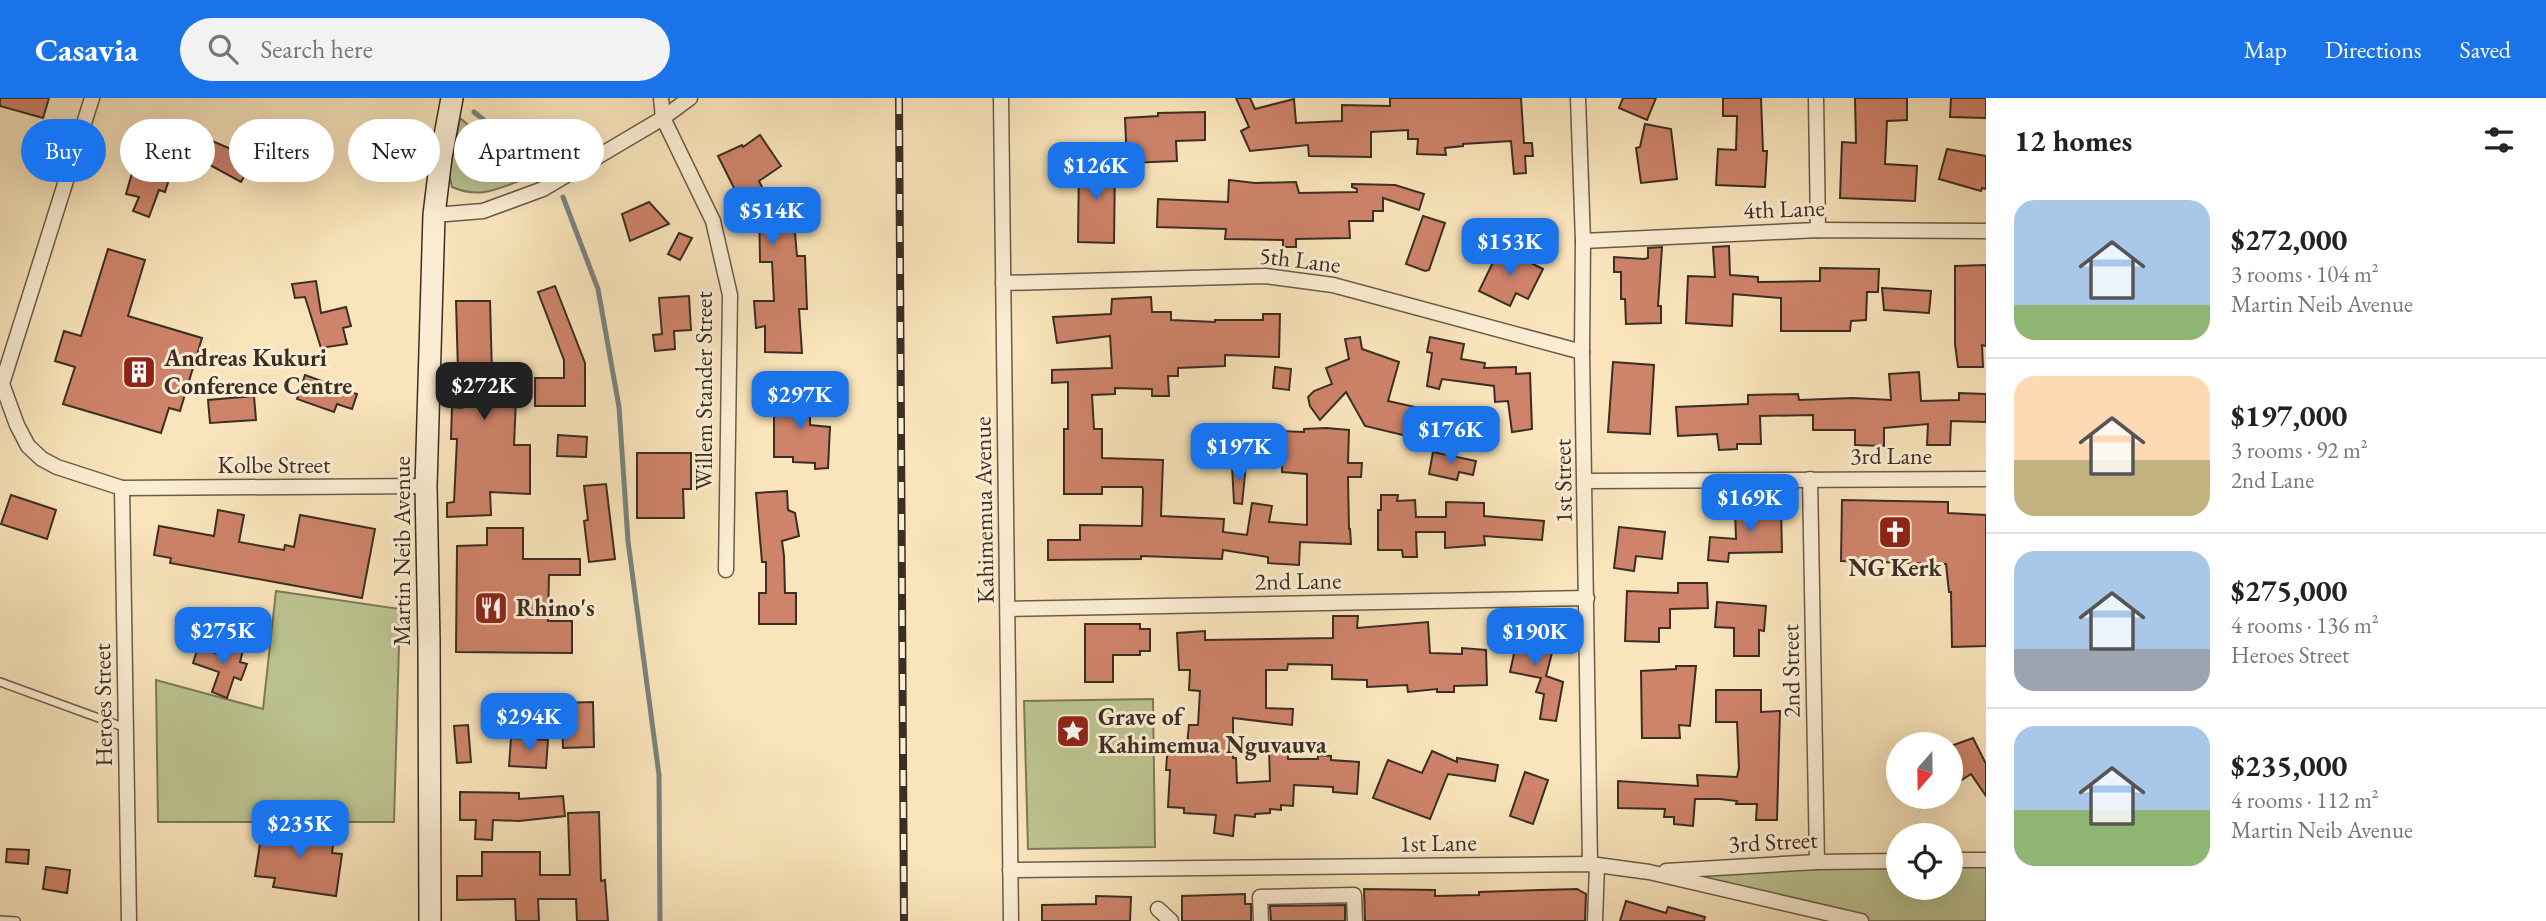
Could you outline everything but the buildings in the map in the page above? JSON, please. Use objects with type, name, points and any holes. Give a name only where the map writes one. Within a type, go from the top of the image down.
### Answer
[{"type":"main road","name":"Martin Neib Avenue","points":[[429,921],[426,486],[434,215],[452,98]]},
{"type":"street","points":[[1,387],[92,98]]},
{"type":"street","name":"Willem Stander Street","points":[[661,98],[663,118],[713,221],[730,295],[726,570]]},
{"type":"street","points":[[434,215],[482,211],[543,188],[663,118],[690,98]]},
{"type":"street","name":"Kahimemua Avenue","points":[[1001,98],[1011,921]]},
{"type":"street","name":"1st Street","points":[[1578,98],[1595,921]]},
{"type":"street","points":[[1816,98],[1818,230]]},
{"type":"street","name":"4th Lane","points":[[1583,241],[1818,230],[1986,231]]},
{"type":"street","name":"5th Lane","points":[[1003,283],[1265,276],[1333,285],[1582,352]]},
{"type":"street","name":"Kolbe Street","points":[[1,387],[28,446],[42,459],[57,467],[122,488],[426,486]]},
{"type":"street","name":"2nd Street","points":[[1811,479],[1817,862]]},
{"type":"street","name":"3rd Lane","points":[[1586,481],[1986,479]]},
{"type":"street","name":"Heroes Street","points":[[122,488],[129,921]]},
{"type":"street","name":"2nd Lane","points":[[1009,609],[1587,598]]},
{"type":"street","points":[[1963,860],[1986,860]]},
{"type":"street","name":"3rd Street","points":[[1649,872],[1817,862],[1886,861]]},
{"type":"street","name":"1st Lane","points":[[1010,870],[1594,864],[1649,872],[1861,921]]},
{"type":"street","points":[[1261,921],[1260,897],[1354,895],[1354,921]]},
{"type":"street","points":[[1158,909],[1171,921]]},
{"type":"lane","points":[[0,682],[126,728]]},
{"type":"lane","points":[[0,920],[16,921]]},
{"type":"green space","points":[[454,149],[454,182],[516,182],[491,191],[463,191],[452,187],[449,174]]},
{"type":"green space","points":[[276,591],[400,609],[394,822],[158,822],[156,680],[263,709]]},
{"type":"green space","points":[[1153,699],[1155,847],[1028,849],[1024,701]]},
{"type":"green space","points":[[1963,860],[1986,860],[1986,921],[1861,921],[1649,872],[1886,862],[1886,900],[1963,900]]},
{"type":"waterway","points":[[474,112],[483,119]]},
{"type":"waterway","points":[[563,197],[598,289],[619,407],[628,541],[659,775],[660,921]]},
{"type":"railway","points":[[899,98],[904,921]]},
{"type":"place","name":"Andreas Kukuri Conference Centre","points":[[139,372]]},
{"type":"place","name":"NG Kerk","points":[[1895,532]]},
{"type":"place","name":"Rhino's","points":[[491,608]]},
{"type":"place","name":"Grave of Kahimemua Nguvauva","points":[[1073,731]]}]
